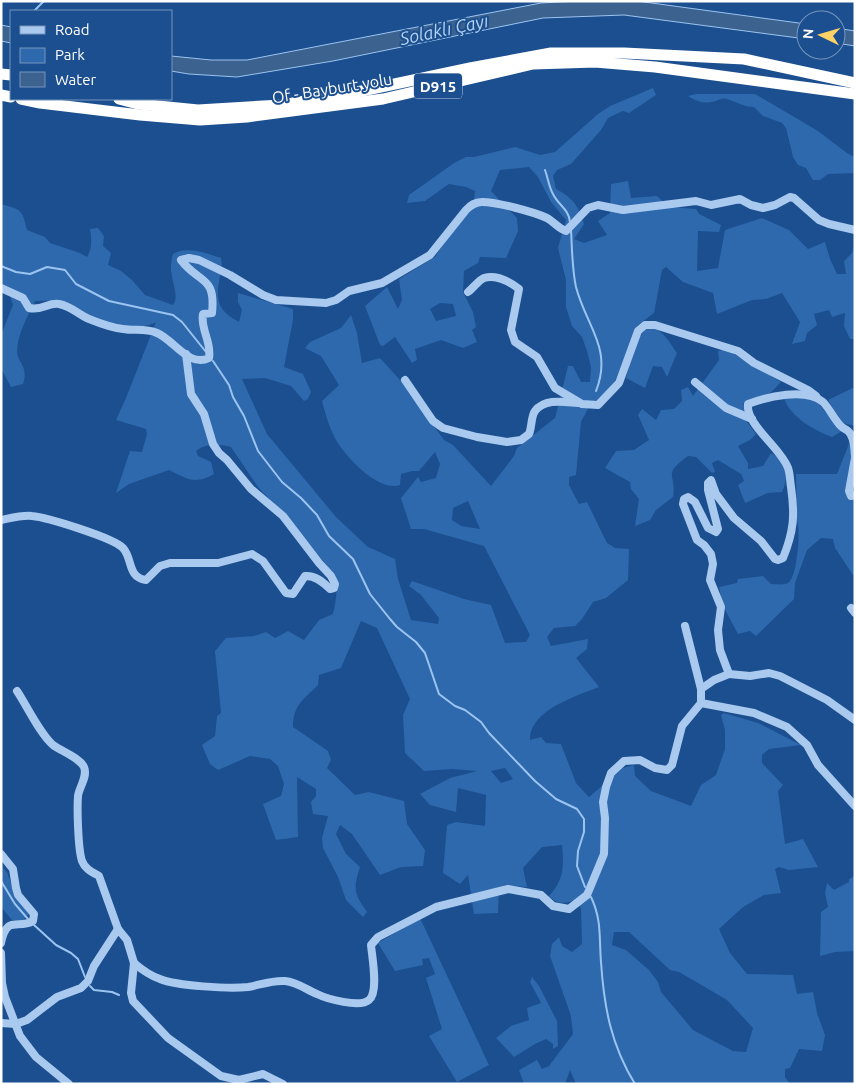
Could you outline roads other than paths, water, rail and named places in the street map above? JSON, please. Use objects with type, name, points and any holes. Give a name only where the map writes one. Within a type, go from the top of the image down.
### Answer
[{"type":"highway","name":"Of - Bayburt yolu","points":[[123,100],[138,104],[198,110],[280,105],[343,95],[551,53],[624,53],[737,59],[855,83]]},
{"type":"highway","points":[[733,78],[730,70],[732,63],[737,59]]},
{"type":"highway","name":"Of - Bayburt yolu","points":[[28,100],[50,101],[140,115],[200,120],[247,117],[383,99],[533,64],[595,62],[655,67],[855,94]]},
{"type":"highway","points":[[752,80],[756,73],[754,62]]},
{"type":"street","points":[[1,288],[22,298],[30,308],[38,310],[58,303],[73,309],[88,319],[100,323],[122,329],[145,329],[158,333],[192,359],[204,360],[209,358],[210,351],[202,320],[203,314],[212,313],[214,299],[211,289],[205,280],[190,270],[181,260],[189,258],[198,260],[230,275],[263,295],[276,300],[326,303],[336,300],[349,291],[382,283],[430,255],[466,210],[472,204],[482,202],[535,213],[548,219],[561,230],[566,231],[588,208],[598,205],[623,210],[696,201],[711,205],[740,199],[751,205],[763,208],[775,205],[790,197],[794,198],[824,222],[855,230]]},
{"type":"street","points":[[468,292],[484,278],[510,281],[519,289],[511,330],[515,342],[537,357],[555,388],[582,404]]},
{"type":"street","points":[[405,380],[434,420],[443,428],[477,437],[507,442],[521,440],[529,434],[535,411],[545,404],[554,402],[598,405],[619,383],[638,331],[645,325],[655,325],[738,352],[762,367],[808,390],[823,402],[840,426],[852,430],[855,457],[849,491],[851,496],[855,495]]},
{"type":"street","points":[[1,520],[34,516],[66,523],[113,542],[123,548],[135,575],[139,579],[146,580],[160,566],[170,563],[218,563],[252,554],[263,561],[286,593],[290,595],[295,592],[305,576],[314,577],[330,589],[334,588],[331,576],[283,516],[251,489],[213,444],[204,414],[190,394],[186,354]]},
{"type":"street","points":[[695,382],[726,408],[752,419]]},
{"type":"street","points":[[729,674],[720,650],[718,630],[721,607],[710,580],[713,564],[711,554],[697,540],[683,504],[684,499],[688,497],[695,502],[708,528],[716,532],[718,529],[708,490],[708,483],[711,480],[716,494],[734,518],[761,541],[774,559],[783,558],[792,530],[794,516],[789,468],[783,457],[767,440],[752,419],[748,412],[748,404],[776,396],[805,394],[823,402]]},
{"type":"street","points":[[134,963],[160,979],[227,988],[248,987],[274,981],[287,981],[304,987],[318,995],[347,1002],[362,1003],[369,1001],[374,992],[371,945],[378,937],[436,907],[508,889],[541,895],[553,906],[569,909],[587,895],[604,854],[605,818],[603,802],[611,773],[624,761],[640,760],[656,768],[667,770],[672,764],[682,726],[701,702],[701,689],[685,626]]},
{"type":"street","points":[[701,689],[714,680],[729,674],[750,676],[769,673],[780,676],[827,700],[855,720]]},
{"type":"street","points":[[17,691],[52,744],[80,761],[84,767],[85,775],[78,795],[78,822],[82,862],[88,870],[99,876],[118,929],[127,940],[134,963],[131,993],[133,1001],[168,1038],[221,1076],[239,1080],[263,1074],[283,1084]]},
{"type":"street","points":[[701,702],[754,713],[787,727],[807,745],[818,765],[855,806]]},
{"type":"street","points":[[1,854],[13,869],[18,895],[34,914],[33,921],[30,923],[12,925],[6,929],[1,943]]},
{"type":"street","points":[[1,1023],[16,1024],[27,1020],[57,997],[81,988],[88,981],[94,966],[118,929]]},
{"type":"street","points":[[1,953],[3,965],[2,984],[20,1036],[36,1057],[69,1084]]},
{"type":"water","name":"Solaklı Çayı","points":[[637,1],[796,23],[796,38],[624,15],[543,18],[333,61],[237,77],[172,71],[172,56],[211,60],[247,60],[541,3]]},
{"type":"water","points":[[1,25],[10,27],[10,43],[1,41]]},
{"type":"water","points":[[846,30],[855,31],[855,46],[846,45]]},
{"type":"waterway","points":[[35,10],[44,1]]},
{"type":"waterway","points":[[545,170],[555,198],[566,210],[570,222]]},
{"type":"waterway","points":[[571,229],[576,287],[600,349],[600,376],[596,391]]},
{"type":"waterway","points":[[1,266],[16,272],[30,274],[47,267],[65,270],[76,284],[109,301],[173,315],[182,322],[206,352]]},
{"type":"waterway","points":[[213,361],[229,385],[258,451],[282,482],[317,515],[329,536],[353,559],[370,594],[390,619],[416,642],[425,653],[439,694],[481,722],[489,733],[535,781],[556,799],[577,809],[584,819],[584,832],[578,851],[577,866],[585,887]]},
{"type":"waterway","points":[[1,881],[15,904],[28,919]]},
{"type":"waterway","points":[[591,897],[597,913],[602,979],[610,1025],[620,1055],[635,1084]]},
{"type":"waterway","points":[[34,925],[56,945],[78,959],[85,977]]},
{"type":"waterway","points":[[90,986],[94,990],[112,992],[119,995]]}]
